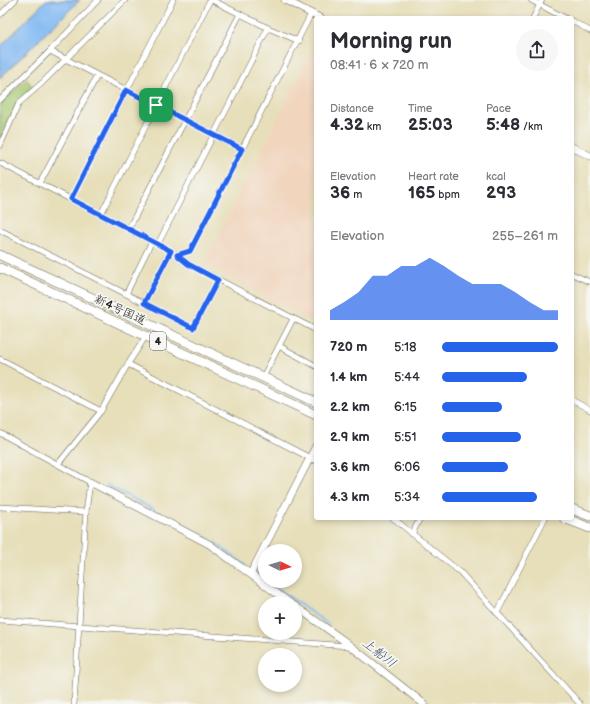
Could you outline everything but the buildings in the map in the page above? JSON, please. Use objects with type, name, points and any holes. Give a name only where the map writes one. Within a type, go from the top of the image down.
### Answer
[{"type":"highway","name":"新4号国道","points":[[0,255],[314,401]]},
{"type":"highway","name":"新4号国道","points":[[0,268],[314,414]]},
{"type":"highway","points":[[574,510],[590,516]]},
{"type":"highway","points":[[569,520],[590,528]]},
{"type":"street","points":[[0,15],[15,0]]},
{"type":"street","points":[[0,100],[98,0]]},
{"type":"street","points":[[0,146],[19,103],[125,0]]},
{"type":"street","points":[[71,199],[173,0]]},
{"type":"street","points":[[101,214],[211,0],[268,28],[299,40]]},
{"type":"street","points":[[285,0],[316,16]]},
{"type":"street","points":[[531,0],[541,2],[562,16]]},
{"type":"street","points":[[534,16],[541,2]]},
{"type":"street","points":[[129,228],[184,119],[240,14]]},
{"type":"street","points":[[177,255],[190,251],[312,14]]},
{"type":"street","points":[[574,22],[590,31]]},
{"type":"street","points":[[158,244],[268,28]]},
{"type":"street","points":[[50,50],[97,76],[242,149]]},
{"type":"street","points":[[40,183],[97,76]]},
{"type":"street","points":[[574,148],[590,156]]},
{"type":"street","points":[[0,163],[129,228],[171,251],[188,264],[314,329]]},
{"type":"street","points":[[0,230],[193,328],[218,280]]},
{"type":"street","points":[[126,294],[152,241]]},
{"type":"street","points":[[144,303],[171,251]]},
{"type":"street","points":[[574,275],[590,282]]},
{"type":"street","points":[[263,378],[293,319]]},
{"type":"street","points":[[58,464],[101,411],[146,336]]},
{"type":"street","points":[[279,346],[314,365]]},
{"type":"street","points":[[0,359],[101,411]]},
{"type":"street","points":[[128,364],[313,459],[252,569]]},
{"type":"street","points":[[574,401],[590,410]]},
{"type":"street","points":[[0,433],[209,544],[252,569],[282,596]]},
{"type":"street","points":[[74,704],[86,512],[90,482]]},
{"type":"street","points":[[0,507],[86,512]]},
{"type":"street","points":[[395,520],[460,572],[580,704]]},
{"type":"street","points":[[412,534],[419,520]]},
{"type":"street","points":[[497,613],[544,520]]},
{"type":"street","points":[[302,611],[424,704]]},
{"type":"street","points":[[0,620],[348,646]]},
{"type":"shaded area","points":[[314,47],[314,323],[204,264]]},
{"type":"green space","points":[[26,79],[34,88],[18,102],[0,140],[0,105]]},
{"type":"water","points":[[46,0],[80,0],[0,78],[0,47]]},
{"type":"waterway","name":"上船川","points":[[107,485],[154,510]]},
{"type":"waterway","name":"上船川","points":[[159,513],[208,539]]},
{"type":"waterway","name":"上船川","points":[[215,543],[245,565]]},
{"type":"waterway","name":"上船川","points":[[277,588],[329,625]]},
{"type":"waterway","name":"上船川","points":[[404,684],[412,690]]},
{"type":"waterway","name":"上船川","points":[[419,695],[429,703]]},
{"type":"route","points":[[126,90],[156,105],[242,149],[190,251],[177,255],[188,264],[218,280],[193,328],[144,303],[171,251],[71,199],[126,90]]}]
